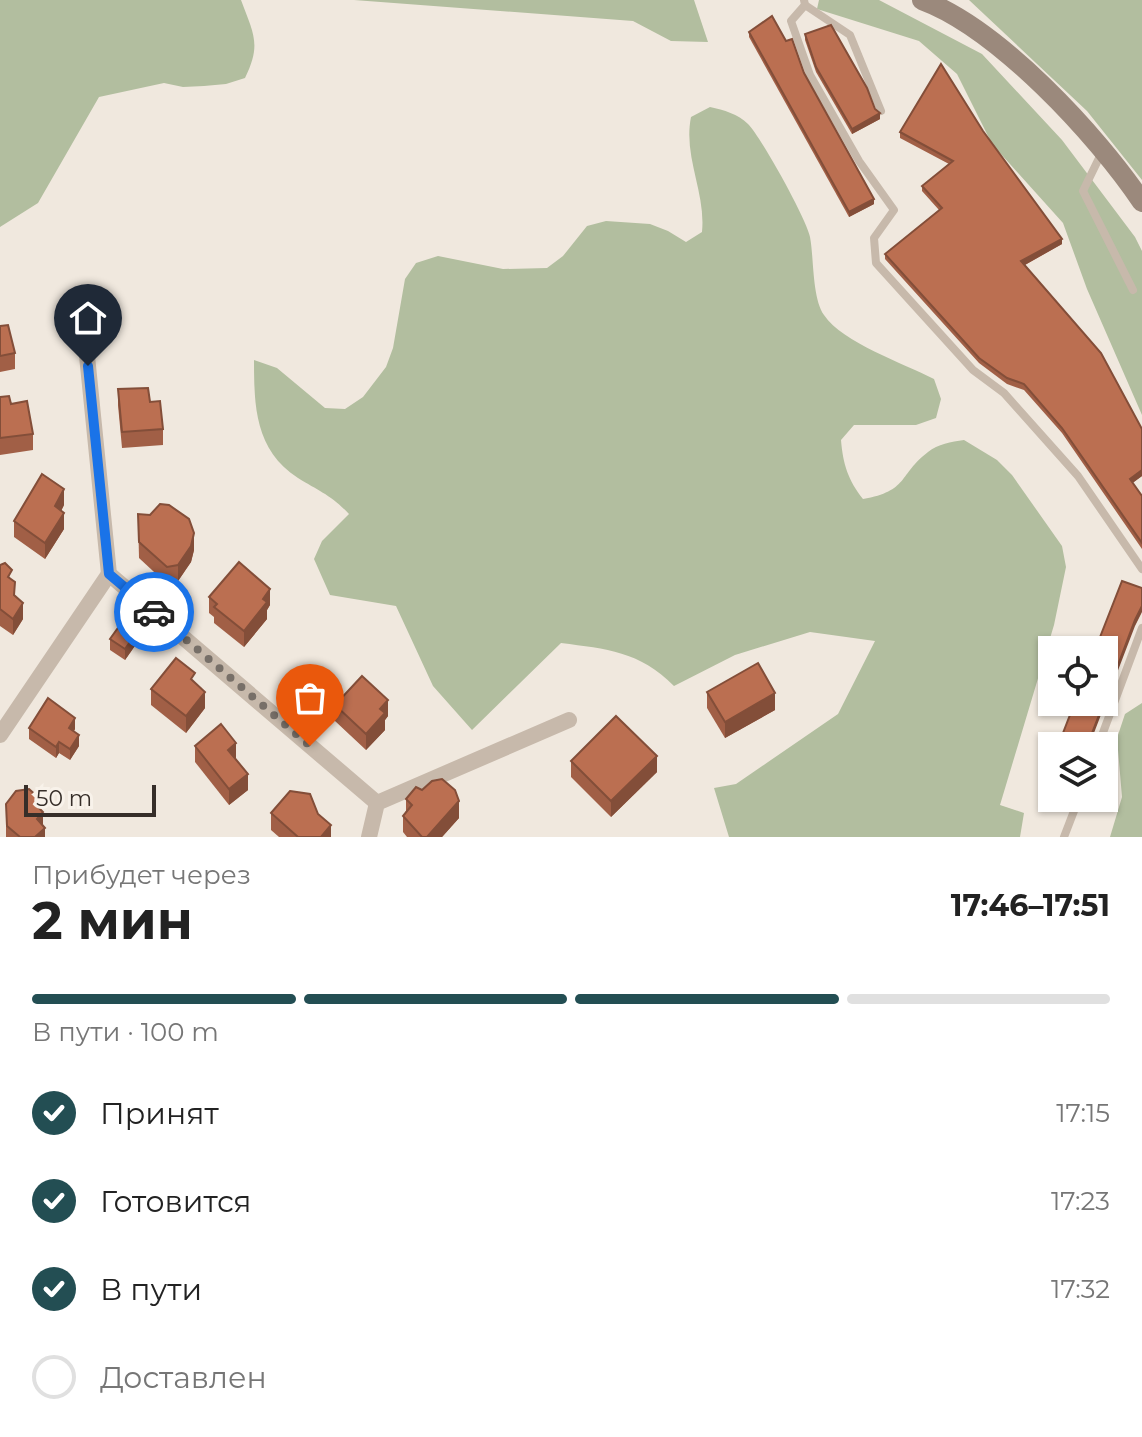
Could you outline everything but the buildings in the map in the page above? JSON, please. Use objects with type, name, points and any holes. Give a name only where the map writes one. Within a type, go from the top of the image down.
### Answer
[{"type":"main road","points":[[922,0],[947,11],[989,39],[1043,88],[1103,152],[1142,202]]},
{"type":"street","points":[[0,735],[109,574],[85,336]]},
{"type":"street","points":[[109,574],[377,803]]},
{"type":"street","points":[[377,803],[569,720]]},
{"type":"street","points":[[369,837],[377,803]]},
{"type":"lane","points":[[881,111],[850,35],[805,2],[791,21],[810,75],[859,161],[894,210],[874,238],[876,263],[973,370],[1004,393],[1078,476],[1142,569]]},
{"type":"lane","points":[[1103,152],[1083,191],[1133,290]]},
{"type":"lane","points":[[1103,732],[1142,628]]},
{"type":"lane","points":[[1064,837],[1074,812]]},
{"type":"green space","points":[[0,0],[241,0],[254,39],[253,56],[245,78],[226,84],[183,87],[164,83],[99,97],[38,203],[0,227]]},
{"type":"green space","points":[[354,0],[694,0],[708,42],[671,41],[633,21]]},
{"type":"green space","points":[[819,0],[879,0],[982,54],[1062,140],[1135,237],[1142,251],[1142,415],[1087,289],[1063,223],[992,144],[957,74],[919,41],[817,9]]},
{"type":"green space","points":[[969,0],[1142,0],[1142,180],[1087,111]]},
{"type":"green space","points":[[710,107],[730,113],[748,124],[763,145],[807,228],[820,308],[833,325],[874,352],[934,379],[941,399],[936,418],[916,425],[854,425],[841,440],[847,471],[863,499],[896,487],[918,460],[932,449],[964,440],[997,460],[1012,475],[1062,546],[1066,567],[1054,625],[1051,636],[1038,636],[1038,678],[1000,805],[1024,813],[1020,837],[729,837],[714,788],[736,784],[838,714],[875,641],[810,632],[735,655],[674,686],[648,665],[622,654],[561,643],[472,730],[433,686],[396,606],[330,595],[314,559],[322,541],[349,514],[284,467],[273,454],[260,426],[254,360],[277,368],[325,408],[345,409],[363,397],[386,367],[393,348],[405,279],[416,263],[438,256],[503,269],[547,268],[563,256],[587,226],[606,221],[650,224],[686,242],[702,232],[701,203],[690,146],[691,117]]},
{"type":"green space","points":[[1142,703],[1142,837],[1110,837],[1122,797],[1118,735],[1125,714]]},
{"type":"way so far","points":[[154,612],[310,746]]},
{"type":"route","points":[[88,366],[109,574],[154,612]]}]
